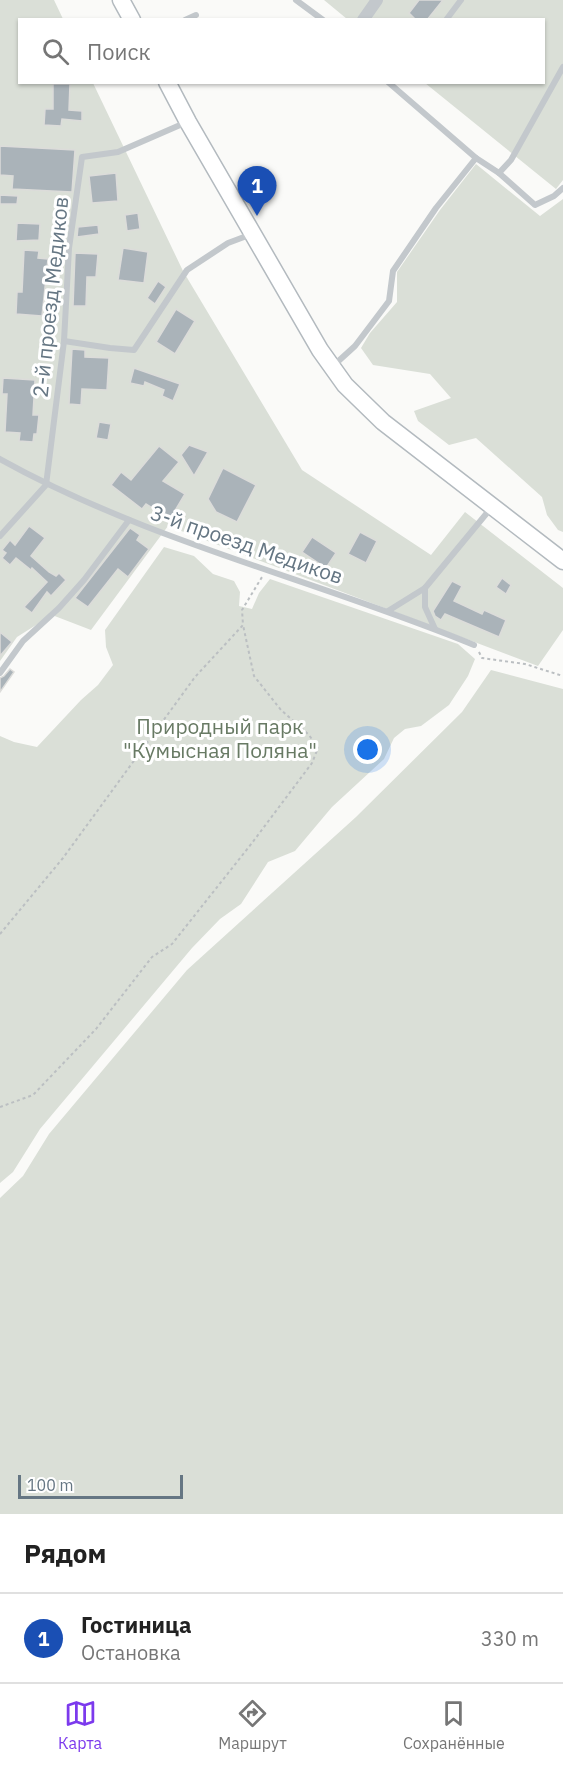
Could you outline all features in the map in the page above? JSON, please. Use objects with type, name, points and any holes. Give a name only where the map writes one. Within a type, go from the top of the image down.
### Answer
[{"type":"street","points":[[121,0],[131,18]]},
{"type":"street","points":[[364,18],[377,0]]},
{"type":"street","points":[[168,84],[320,350],[345,385],[383,422],[563,561]]},
{"type":"lane","points":[[296,0],[320,18]]},
{"type":"lane","points":[[448,18],[461,0]]},
{"type":"lane","points":[[190,18],[196,15]]},
{"type":"lane","points":[[499,173],[511,160],[563,68]]},
{"type":"lane","points":[[391,84],[476,158],[499,173],[535,205],[554,196],[563,188]]},
{"type":"lane","name":"2-й проезд Медиков","points":[[46,485],[64,341],[69,248],[82,157],[118,153],[188,122]]},
{"type":"lane","points":[[332,367],[355,346],[389,301],[393,271],[436,208],[476,158]]},
{"type":"lane","points":[[64,341],[134,350],[187,270],[228,243],[252,234]]},
{"type":"lane","points":[[0,459],[46,485],[129,520]]},
{"type":"lane","points":[[0,536],[46,485]]},
{"type":"lane","points":[[388,611],[425,588],[492,506]]},
{"type":"lane","name":"3-й проезд Медиков","points":[[0,673],[23,641],[59,608],[84,580],[129,520],[266,571],[388,611],[474,645]]},
{"type":"lane","points":[[425,588],[425,607],[435,629]]},
{"type":"path","points":[[0,1107],[33,1095],[96,1029],[152,957],[172,944],[312,763],[318,748],[309,735],[281,710],[254,676],[242,610],[266,571]]},
{"type":"path","points":[[0,934],[63,858],[195,677],[243,625]]},
{"type":"path","points":[[474,645],[482,658],[525,664],[563,676]]},
{"type":"green space","points":[[0,0],[54,0],[63,18],[18,18],[18,84],[93,84],[183,271],[302,470],[431,555],[465,512],[563,588],[563,630],[538,666],[168,526],[91,630],[52,615],[17,637],[0,661]]},
{"type":"green space","points":[[324,0],[563,0],[563,180],[556,189],[426,84],[545,84],[545,18],[346,18]]},
{"type":"green space","points":[[476,164],[540,216],[563,199],[563,532],[558,530],[547,515],[542,497],[476,438],[449,445],[418,421],[414,411],[451,398],[430,374],[373,365],[361,348],[370,333],[397,302],[397,272],[440,210]]},
{"type":"green space","name":"Природный парк \"Кумысная Поляна\"","points":[[164,547],[194,556],[213,574],[234,581],[240,592],[239,606],[252,609],[259,593],[270,579],[458,644],[475,659],[468,676],[449,705],[421,726],[405,729],[394,738],[384,759],[332,807],[295,851],[268,862],[241,904],[220,919],[192,948],[40,1129],[13,1172],[0,1183],[0,736],[37,747],[98,685],[113,665],[106,647],[105,630]]},
{"type":"green space","points":[[491,670],[563,689],[563,1514],[0,1514],[0,1198],[23,1176],[49,1134],[187,970],[356,817],[462,712]]},
{"type":"building","points":[[419,0],[443,0],[429,18],[414,18],[409,13]]},
{"type":"building","points":[[53,84],[70,84],[69,110],[82,111],[82,121],[62,119],[61,126],[44,125],[45,109],[53,109]]},
{"type":"building","points":[[0,146],[75,150],[72,192],[12,189],[13,176],[0,175]]},
{"type":"building","points":[[116,173],[118,201],[92,203],[89,176]]},
{"type":"building","points":[[0,195],[18,196],[17,204],[0,204]]},
{"type":"building","points":[[138,213],[140,229],[127,231],[125,215]]},
{"type":"building","points":[[17,223],[40,224],[39,240],[16,241]]},
{"type":"building","points":[[98,225],[99,234],[77,237],[78,227]]},
{"type":"building","points":[[123,248],[148,252],[144,283],[118,280]]},
{"type":"building","points":[[24,250],[39,251],[38,258],[48,259],[42,316],[16,314],[17,292],[22,292]]},
{"type":"building","points":[[75,253],[98,254],[96,277],[87,277],[86,306],[73,306]]},
{"type":"building","points":[[158,281],[166,287],[155,304],[147,298]]},
{"type":"building","points":[[176,309],[195,321],[175,354],[156,342]]},
{"type":"building","points":[[72,349],[85,350],[85,357],[109,358],[107,390],[82,389],[81,405],[69,404]]},
{"type":"building","points":[[134,368],[180,384],[173,401],[162,396],[164,390],[145,382],[144,386],[130,383]]},
{"type":"building","points":[[3,378],[35,380],[33,415],[39,415],[37,434],[34,434],[33,442],[19,441],[20,433],[5,432],[7,394],[2,394]]},
{"type":"building","points":[[99,422],[111,424],[108,440],[96,438]]},
{"type":"building","points":[[189,445],[208,452],[194,476],[181,455]]},
{"type":"building","points":[[159,446],[179,462],[163,481],[185,494],[170,519],[146,504],[142,509],[111,485],[121,472],[131,480]]},
{"type":"building","points":[[223,468],[256,485],[237,522],[216,512],[208,499]]},
{"type":"building","points":[[29,526],[45,538],[31,556],[49,572],[56,576],[59,573],[66,580],[51,596],[47,592],[32,613],[24,607],[47,582],[32,568],[31,570],[16,558],[10,565],[2,558],[6,553],[2,550],[10,540],[15,545]]},
{"type":"building","points":[[130,528],[140,535],[137,540],[149,549],[128,577],[118,569],[88,607],[75,598]]},
{"type":"building","points":[[360,532],[377,541],[366,563],[348,554]]},
{"type":"building","points":[[312,537],[336,553],[326,568],[302,552]]},
{"type":"building","points":[[502,578],[511,585],[506,594],[496,587]]},
{"type":"building","points":[[452,581],[462,586],[454,601],[482,614],[484,610],[506,620],[499,637],[445,614],[441,620],[435,616],[433,611]]},
{"type":"building","points":[[0,632],[12,642],[0,656]]},
{"type":"building","points":[[10,669],[14,672],[0,692],[0,678]]},
{"type":"place","name":"Гостиница","points":[[257,216]]}]
